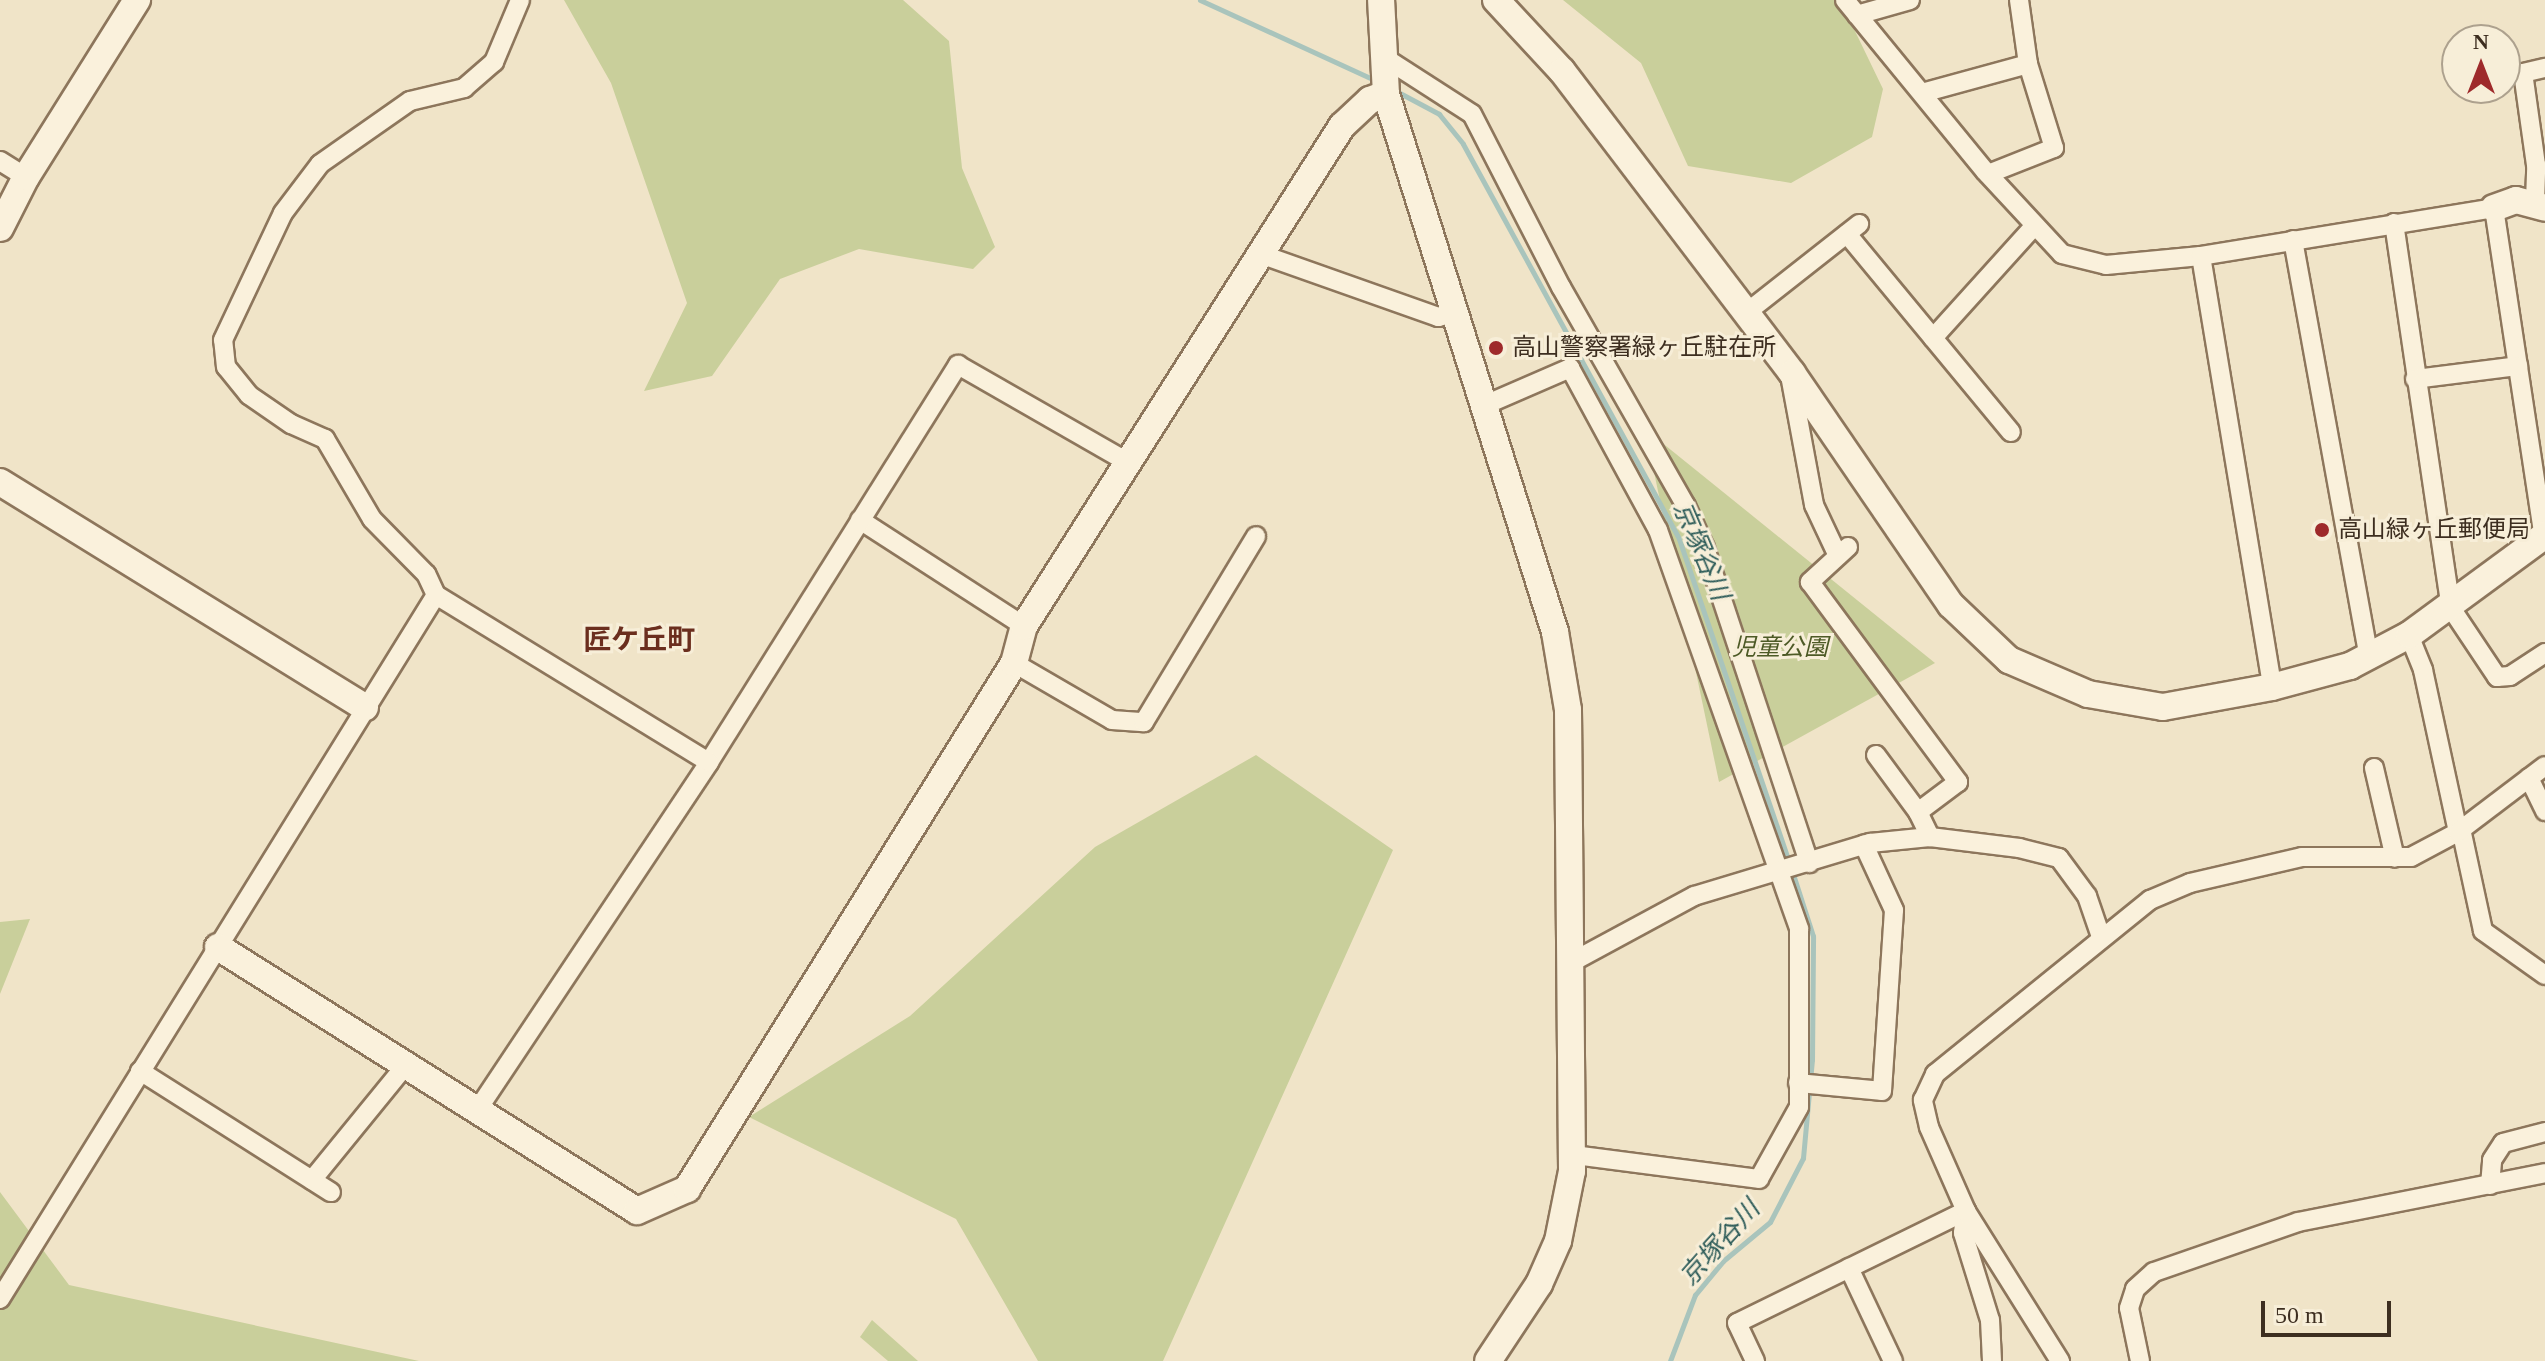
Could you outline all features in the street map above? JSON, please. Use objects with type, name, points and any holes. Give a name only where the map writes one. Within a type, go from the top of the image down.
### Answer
[{"type":"street","points":[[0,228],[26,177],[137,0]]},
{"type":"street","points":[[520,0],[494,62],[464,88],[410,101],[320,164],[283,213],[223,340],[226,367],[249,395],[291,424],[325,439],[372,519],[426,574],[436,595],[709,762]]},
{"type":"street","points":[[1381,0],[1384,102],[1457,313],[1564,677],[1572,962],[1573,1155],[1558,1241],[1539,1284],[1488,1361]]},
{"type":"street","points":[[1496,0],[1562,71],[1789,368],[1951,605],[2009,660],[2088,694],[2163,707],[2272,687],[2369,657],[2451,608],[2544,536],[2494,208]]},
{"type":"street","points":[[1851,7],[1910,0]]},
{"type":"street","points":[[1988,174],[2054,148],[2028,64],[2019,0]]},
{"type":"street","points":[[1851,7],[1988,174],[2062,254],[2106,265],[2201,256],[2494,208],[2516,200],[2540,205],[2541,164],[2523,73],[2545,68]]},
{"type":"street","points":[[1385,63],[1472,114],[1561,287],[1686,506],[1705,548],[1794,868],[1799,929],[1799,1107],[1759,1179],[1573,1155]]},
{"type":"street","points":[[1922,93],[2028,64]]},
{"type":"street","points":[[218,947],[637,1211],[687,1189],[1014,663],[1024,626],[1263,255],[1342,126],[1384,102]]},
{"type":"street","points":[[0,161],[26,177]]},
{"type":"street","points":[[2394,223],[2451,608],[2497,677],[2510,676],[2545,653]]},
{"type":"street","points":[[1933,338],[2035,225]]},
{"type":"street","points":[[1746,313],[1853,229],[1933,338],[2011,432]]},
{"type":"street","points":[[2293,240],[2369,657]]},
{"type":"street","points":[[1263,255],[1438,317],[1457,313]]},
{"type":"street","points":[[2201,256],[2272,687]]},
{"type":"street","points":[[476,1112],[709,762],[958,365],[1129,463]]},
{"type":"street","points":[[2415,379],[2518,366]]},
{"type":"street","points":[[1485,405],[1570,368],[1658,530],[1794,868]]},
{"type":"street","points":[[1789,368],[1814,505],[1843,552],[1810,582],[1958,782],[1918,812]]},
{"type":"street","points":[[0,482],[365,707]]},
{"type":"street","points":[[860,520],[1024,626]]},
{"type":"street","points":[[1014,663],[1112,720],[1144,722],[1256,536]]},
{"type":"street","points":[[0,1299],[436,595]]},
{"type":"street","points":[[2409,635],[2423,670],[2483,931],[2545,975]]},
{"type":"street","points":[[1876,755],[1918,812],[1930,837]]},
{"type":"street","points":[[2060,1361],[1966,1211],[1924,1113],[1926,1085],[2101,937],[2150,900],[2190,883],[2302,857],[2411,857],[2460,831],[2545,766]]},
{"type":"street","points":[[2374,768],[2395,858]]},
{"type":"street","points":[[2529,778],[2545,811]]},
{"type":"street","points":[[1572,962],[1694,896],[1864,845],[1930,837],[2059,858],[2087,896],[2101,937]]},
{"type":"street","points":[[1798,1083],[1882,1091],[1894,910],[1864,845]]},
{"type":"street","points":[[312,1180],[405,1066]]},
{"type":"street","points":[[140,1071],[331,1192]]},
{"type":"street","points":[[2490,1185],[2492,1160],[2503,1143],[2545,1132]]},
{"type":"street","points":[[2140,1361],[2129,1308],[2135,1289],[2154,1272],[2298,1222],[2545,1173]]},
{"type":"street","points":[[1755,1361],[1737,1323],[1966,1211]]},
{"type":"street","points":[[1966,1211],[1963,1233],[1990,1320],[1992,1361]]},
{"type":"street","points":[[1849,1268],[1893,1361]]},
{"type":"green space","points":[[564,0],[903,0],[949,41],[962,168],[995,247],[973,269],[859,249],[780,279],[712,376],[644,391],[687,303],[611,83]]},
{"type":"green space","points":[[1563,0],[1840,0],[1883,89],[1872,137],[1791,183],[1688,166],[1641,63]]},
{"type":"green space","name":"児童公園","points":[[1645,429],[1935,663],[1719,782]]},
{"type":"green space","points":[[1256,755],[1393,850],[1163,1361],[1038,1361],[956,1219],[749,1117],[910,1016],[1095,847]]},
{"type":"green space","points":[[30,919],[0,994],[0,922]]},
{"type":"green space","points":[[0,1192],[69,1285],[419,1361],[0,1361]]},
{"type":"green space","points":[[872,1320],[918,1361],[888,1361],[860,1337]]},
{"type":"waterway","name":"京塚谷川","points":[[1200,0],[1377,81]]},
{"type":"waterway","name":"京塚谷川","points":[[1396,91],[1439,114],[1463,144],[1679,539],[1789,862]]},
{"type":"waterway","name":"京塚谷川","points":[[1670,1361],[1695,1295],[1723,1261],[1770,1222],[1803,1158],[1812,1060],[1813,936],[1792,871]]},
{"type":"place","name":"高山警察署緑ヶ丘駐在所","points":[[1496,348]]},
{"type":"place","name":"高山緑ヶ丘郵便局","points":[[2322,530]]},
{"type":"district","name":"匠ケ丘町","points":[[639,640]]}]
